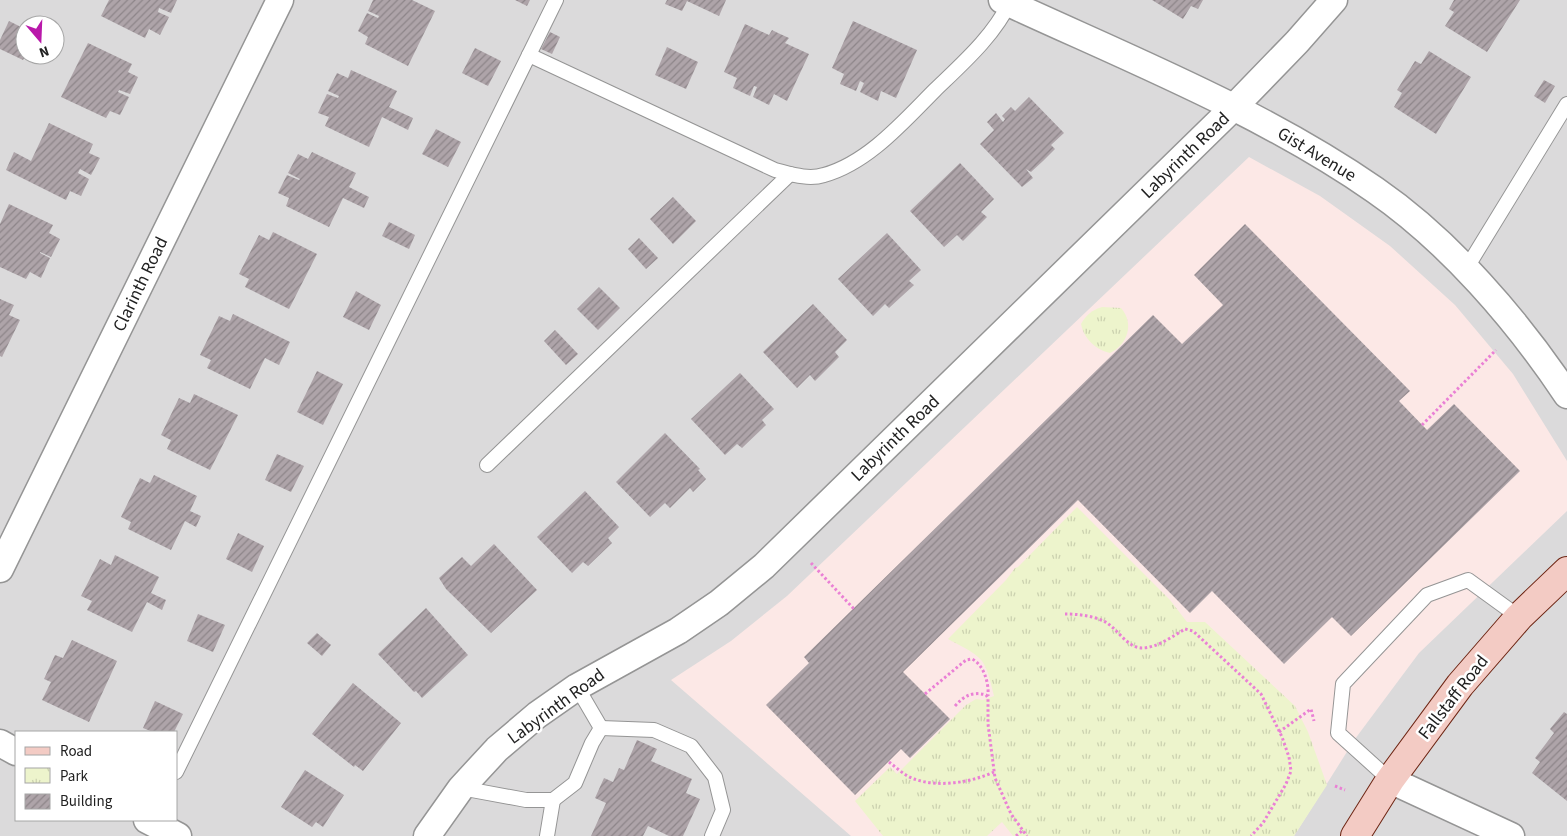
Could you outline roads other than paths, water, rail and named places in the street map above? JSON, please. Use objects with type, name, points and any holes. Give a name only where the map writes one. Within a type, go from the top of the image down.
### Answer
[{"type":"street","name":"Clarinth Road","points":[[0,569],[280,0]]},
{"type":"street","name":"Labyrinth Road","points":[[427,836],[461,788],[497,749],[537,715],[577,687],[678,631],[719,603],[764,566],[1234,107],[1297,42],[1334,0]]},
{"type":"street","name":"Gist Avenue","points":[[1008,1],[1234,107],[1325,158],[1376,190],[1422,226],[1466,269],[1509,316],[1548,366],[1567,395]]},
{"type":"street","name":"Fallstaff Road","points":[[1355,836],[1390,780],[1460,685],[1519,617],[1567,571]]},
{"type":"street","points":[[0,743],[15,751]]},
{"type":"street","points":[[1390,780],[1511,836]]},
{"type":"street","points":[[151,821],[178,836]]},
{"type":"lane","points":[[178,768],[556,0]]},
{"type":"lane","points":[[529,55],[775,170],[798,176],[823,176],[854,162],[884,140],[984,42],[1008,1]]},
{"type":"lane","points":[[1466,269],[1567,104]]},
{"type":"lane","points":[[487,466],[790,174]]},
{"type":"lane","points":[[1390,780],[1338,733],[1343,684],[1427,594],[1468,580],[1519,617]]},
{"type":"lane","points":[[577,687],[601,728]]},
{"type":"lane","points":[[461,788],[526,800],[552,800],[575,783],[592,743],[601,728]]},
{"type":"lane","points":[[601,728],[654,730],[691,746],[715,777],[723,810],[712,836]]},
{"type":"lane","points":[[547,836],[552,800]]}]
